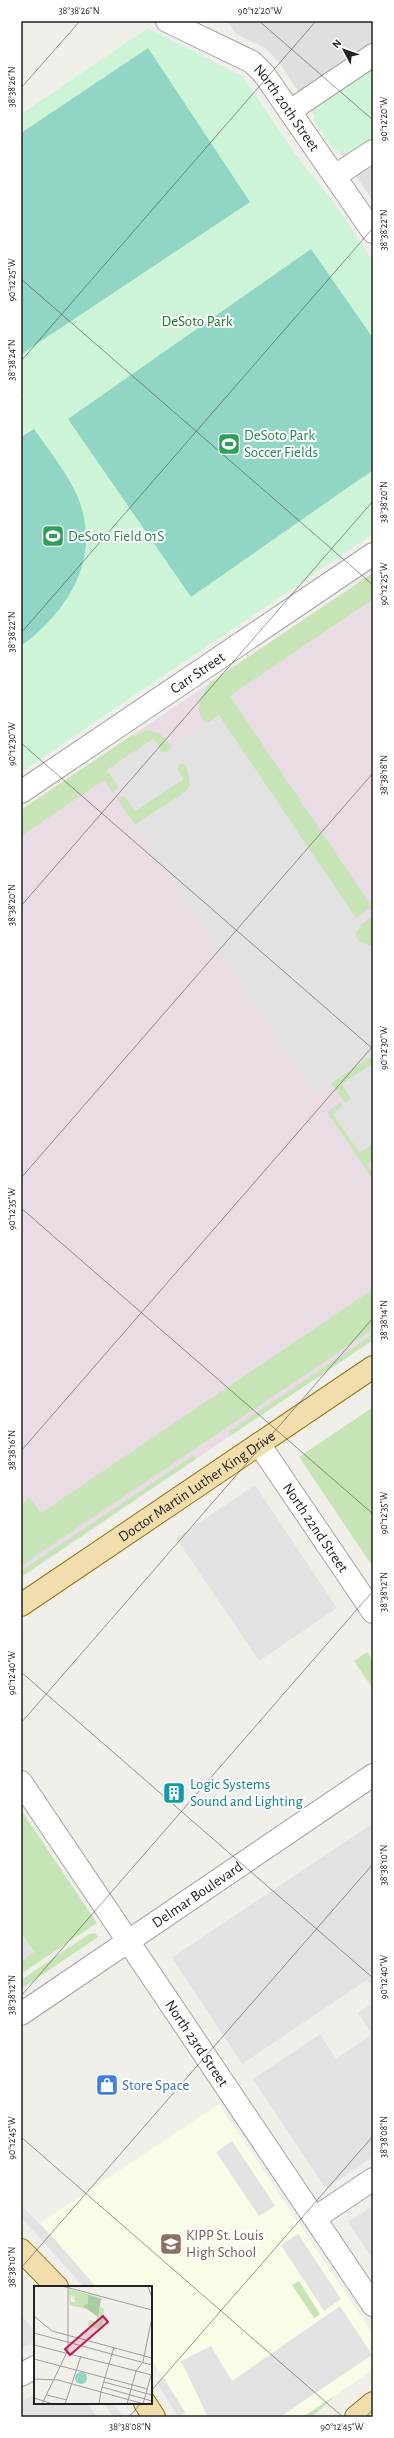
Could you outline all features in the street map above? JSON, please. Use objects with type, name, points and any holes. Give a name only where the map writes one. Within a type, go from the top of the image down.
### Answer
[{"type":"main road","name":"Doctor Martin Luther King Drive","points":[[21,1604],[373,1367]]},
{"type":"main road","points":[[21,2250],[56,2286]]},
{"type":"main road","points":[[356,2417],[373,2403]]},
{"type":"main road","points":[[146,2404],[154,2417]]},
{"type":"street","name":"North 20th Street","points":[[167,21],[252,62],[264,74],[373,232]]},
{"type":"street","points":[[290,111],[373,55]]},
{"type":"street","points":[[335,176],[373,151]]},
{"type":"street","name":"Carr Street","points":[[21,792],[373,554]]},
{"type":"street","name":"North 22nd Street","points":[[259,1444],[373,1612]]},
{"type":"street","name":"Delmar Boulevard","points":[[21,2014],[373,1775]]},
{"type":"street","name":"North 23rd Street","points":[[21,1782],[373,2305]]},
{"type":"street","points":[[315,2218],[373,2179]]},
{"type":"street","points":[[21,2375],[34,2368]]},
{"type":"shaded area","points":[[227,21],[373,21],[373,201],[277,60],[265,48],[236,34]]},
{"type":"shaded area","points":[[373,573],[373,1340],[21,1577],[21,810]]},
{"type":"shaded area","points":[[219,715],[361,927],[355,932],[357,940],[373,947],[373,1055],[315,1094],[135,825],[184,793],[190,786],[188,769],[184,764],[180,763],[177,769],[184,779],[135,811],[107,770],[154,739],[162,752],[165,753]]},
{"type":"shaded area","points":[[373,1064],[373,1145],[359,1152],[333,1114],[351,1099],[342,1084]]},
{"type":"shaded area","points":[[255,1485],[337,1608],[259,1661],[176,1538]]},
{"type":"shaded area","points":[[373,1823],[373,1988],[367,1980],[242,2064],[172,1958]]},
{"type":"shaded area","points":[[21,1933],[34,1952],[21,1961]]},
{"type":"shaded area","points":[[373,2003],[373,2157],[326,2189],[253,2079],[320,2034],[336,2059],[372,2034],[358,2013]]},
{"type":"shaded area","points":[[219,2104],[373,2334],[373,2369],[336,2395],[312,2417],[186,2417],[185,2412],[152,2361],[152,2286],[95,2286],[40,2223]]},
{"type":"shaded area","points":[[232,2141],[275,2206],[259,2216],[216,2152]]},
{"type":"shaded area","points":[[21,2205],[57,2242],[95,2286],[83,2286],[21,2217]]},
{"type":"shaded area","points":[[373,2206],[373,2259],[348,2222]]},
{"type":"shaded area","points":[[298,2234],[341,2299],[324,2311],[281,2245]]},
{"type":"shaded area","points":[[340,2306],[372,2355],[280,2417],[208,2417],[181,2361],[211,2346],[232,2381]]},
{"type":"shaded area","points":[[21,2315],[34,2330],[34,2342],[21,2349]]},
{"type":"shaded area","points":[[164,2379],[185,2412],[178,2417],[157,2383]]},
{"type":"shaded area","points":[[34,2395],[34,2404],[88,2404],[97,2417],[21,2417],[21,2402]]},
{"type":"shaded area","points":[[105,2404],[114,2404],[122,2416],[113,2417]]},
{"type":"green space","name":"DeSoto Park","points":[[148,28],[242,76],[301,162],[332,200],[373,261],[373,534],[21,772],[21,400],[25,397],[21,392],[21,114]]},
{"type":"green space","points":[[148,48],[250,202],[23,353],[21,350],[21,133]]},
{"type":"green space","points":[[373,66],[373,141],[351,152],[343,153],[332,147],[314,120],[316,106]]},
{"type":"green space","name":"DeSoto Park Soccer Fields","points":[[311,249],[373,338],[373,470],[191,597],[68,419]]},
{"type":"green space","name":"DeSoto Field 01S","points":[[34,429],[72,484],[84,516],[86,538],[84,559],[77,579],[67,598],[39,632],[21,646],[21,437]]},
{"type":"green space","points":[[373,573],[373,599],[230,696],[372,907],[356,918],[219,716],[207,723],[201,717],[199,707],[204,691],[211,682]]},
{"type":"green space","points":[[146,730],[159,733],[172,746],[165,753],[162,752],[153,739],[107,770],[118,787],[113,793],[104,780],[21,836],[21,810],[132,735],[135,736]]},
{"type":"green space","points":[[180,763],[184,764],[190,777],[190,786],[184,793],[135,825],[117,798],[124,796],[135,811],[184,779],[177,769]]},
{"type":"green space","points":[[373,916],[373,947],[360,942],[354,934],[361,927],[360,925]]},
{"type":"green space","points":[[373,1055],[373,1064],[342,1084],[351,1097],[346,1104],[331,1083]]},
{"type":"green space","points":[[340,1103],[343,1106],[333,1114],[359,1152],[373,1145],[373,1160],[367,1165],[373,1173],[373,1180],[327,1112]]},
{"type":"green space","points":[[373,1289],[373,1329],[21,1566],[21,1505],[30,1498],[41,1513]]},
{"type":"green space","points":[[373,1334],[373,1340],[230,1436],[228,1432]]},
{"type":"green space","points":[[373,1407],[373,1567],[299,1457]]},
{"type":"green space","points":[[194,1455],[196,1459],[21,1577],[21,1571]]},
{"type":"green space","points":[[367,1652],[373,1661],[373,1689],[354,1661]]},
{"type":"green space","points":[[21,1810],[97,1923],[21,1974],[21,1961],[34,1952],[21,1933]]},
{"type":"green space","points":[[95,1933],[98,1937],[21,1989],[21,1980],[89,1934]]},
{"type":"green space","points":[[299,2281],[320,2314],[314,2318],[292,2285]]},
{"type":"green space","points":[[336,2395],[312,2417],[303,2417]]},
{"type":"place","name":"DeSoto Park Soccer Fields","points":[[229,444]]},
{"type":"place","name":"DeSoto Field 01S","points":[[53,536]]},
{"type":"place","name":"Logic Systems Sound and Lighting","points":[[174,1793]]},
{"type":"place","name":"Store Space","points":[[107,2085]]},
{"type":"place","name":"KIPP St. Louis High School","points":[[171,2244]]}]
